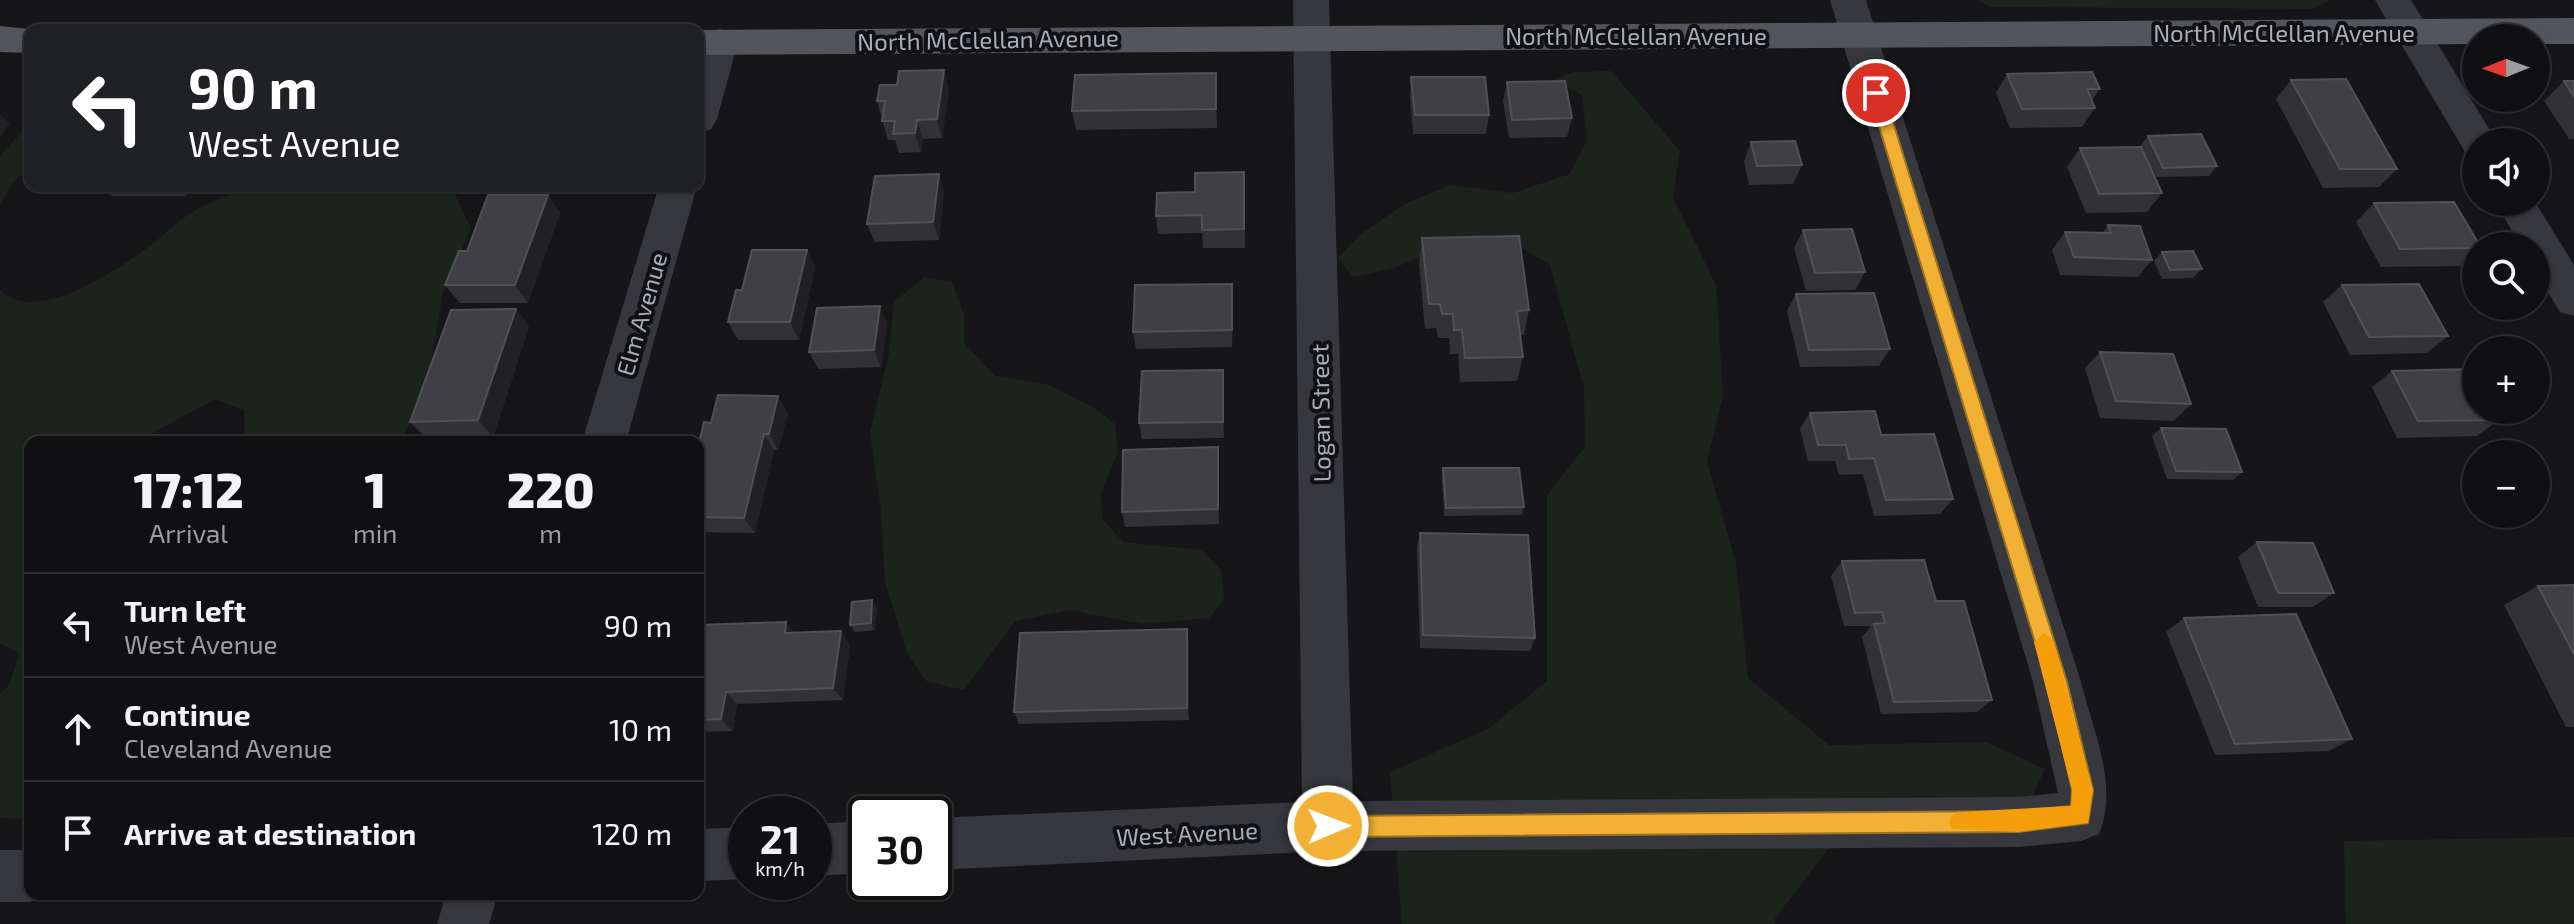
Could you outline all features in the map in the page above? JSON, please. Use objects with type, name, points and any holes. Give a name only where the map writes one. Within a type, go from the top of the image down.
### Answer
[{"type":"main road","name":"North McClellan Avenue","points":[[709,42],[1311,18],[1853,17],[2412,32],[2574,31]]},
{"type":"main road","points":[[0,39],[24,40]]},
{"type":"street","points":[[2393,0],[2470,128]]},
{"type":"street","name":"West Avenue","points":[[952,843],[1328,826],[2019,822],[2081,816],[2083,790],[2071,738],[1853,17]]},
{"type":"street","name":"Logan Street","points":[[1311,18],[1328,826]]},
{"type":"street","points":[[704,77],[709,42]]},
{"type":"street","name":"Elm Avenue","points":[[606,436],[676,192]]},
{"type":"street","points":[[2523,216],[2574,300]]},
{"type":"street","points":[[704,855],[728,854]]},
{"type":"street","points":[[0,876],[24,876]]},
{"type":"street","points":[[463,924],[470,900]]},
{"type":"shaded area","points":[[1978,0],[2331,0],[2312,9],[1990,7]]},
{"type":"shaded area","points":[[1611,71],[1680,151],[1673,197],[1716,285],[1723,395],[1707,462],[1736,563],[1748,678],[1829,745],[1986,742],[2045,769],[2031,799],[1954,838],[1828,849],[1774,920],[1775,924],[1402,924],[1390,772],[1488,729],[1547,681],[1547,495],[1585,447],[1584,388],[1550,265],[1500,235],[1431,251],[1395,268],[1353,277],[1338,258],[1361,234],[1405,204],[1450,185],[1513,193],[1570,174],[1587,140],[1582,95],[1555,80],[1574,72]]},
{"type":"shaded area","points":[[24,130],[24,172],[11,185],[0,205],[0,156]]},
{"type":"shaded area","points":[[454,192],[471,228],[443,293],[428,380],[405,436],[245,436],[244,410],[215,399],[147,436],[24,436],[24,819],[0,818],[0,694],[9,685],[20,653],[0,643],[0,290],[15,299],[33,302],[73,292],[129,261],[196,210],[232,194]]},
{"type":"shaded area","points":[[924,277],[952,282],[964,315],[964,343],[995,376],[1049,385],[1094,408],[1115,424],[1118,452],[1101,493],[1102,518],[1123,542],[1201,550],[1221,570],[1224,599],[1209,618],[1142,624],[1070,610],[1015,621],[964,690],[926,681],[907,653],[885,582],[881,510],[870,433],[889,353],[894,302]]},
{"type":"shaded area","points":[[2574,837],[2574,924],[2346,924],[2344,841]]},
{"type":"building","points":[[944,70],[937,119],[917,120],[915,133],[893,134],[895,121],[882,121],[885,101],[877,101],[880,85],[897,85],[899,71]]},
{"type":"building","points":[[2092,72],[2100,89],[2087,89],[2095,108],[2022,109],[2007,74]]},
{"type":"building","points":[[1216,73],[1216,109],[1072,111],[1075,75]]},
{"type":"building","points":[[1411,77],[1485,77],[1489,115],[1415,115]]},
{"type":"building","points":[[2346,79],[2397,169],[2340,169],[2291,80]]},
{"type":"building","points":[[1565,81],[1572,118],[1512,120],[1507,82]]},
{"type":"building","points":[[2564,81],[2574,81],[2574,97]]},
{"type":"building","points":[[2201,134],[2217,166],[2163,168],[2148,136]]},
{"type":"building","points":[[1795,141],[1802,165],[1757,166],[1751,142]]},
{"type":"building","points":[[2141,147],[2162,193],[2099,194],[2080,148]]},
{"type":"building","points":[[1244,172],[1244,229],[1202,230],[1202,215],[1156,216],[1157,193],[1195,192],[1195,173]]},
{"type":"building","points":[[939,174],[933,222],[867,224],[875,176]]},
{"type":"building","points":[[488,195],[548,195],[515,285],[445,285],[459,251],[467,251]]},
{"type":"building","points":[[2454,202],[2472,232],[2462,232],[2462,248],[2400,249],[2374,203]]},
{"type":"building","points":[[2108,225],[2140,226],[2152,260],[2074,257],[2065,232],[2111,233]]},
{"type":"building","points":[[1852,229],[1865,272],[1815,273],[1803,230]]},
{"type":"building","points":[[1519,236],[1529,310],[1517,311],[1523,357],[1465,358],[1462,330],[1454,330],[1453,314],[1442,314],[1440,304],[1429,304],[1422,238]]},
{"type":"building","points":[[752,250],[807,250],[790,322],[728,322],[736,290],[742,290]]},
{"type":"building","points":[[2193,251],[2202,269],[2170,270],[2162,252]]},
{"type":"building","points":[[1232,284],[1232,330],[1133,332],[1135,285]]},
{"type":"building","points":[[2419,284],[2448,336],[2369,337],[2342,285]]},
{"type":"building","points":[[1874,293],[1890,349],[1809,350],[1796,294]]},
{"type":"building","points":[[880,306],[874,350],[809,352],[817,308]]},
{"type":"building","points":[[516,309],[478,420],[410,422],[451,310]]},
{"type":"building","points":[[2100,352],[2173,354],[2191,404],[2116,401]]},
{"type":"building","points":[[2462,369],[2462,420],[2418,421],[2392,371]]},
{"type":"building","points":[[1223,370],[1223,422],[1139,423],[1142,371]]},
{"type":"building","points":[[718,395],[778,396],[769,434],[764,434],[744,518],[704,517],[704,436],[701,436],[704,422],[711,423]]},
{"type":"building","points":[[1875,411],[1881,435],[1934,434],[1953,499],[1886,500],[1874,458],[1849,459],[1846,445],[1818,445],[1810,413]]},
{"type":"building","points":[[2161,428],[2226,429],[2242,472],[2176,471]]},
{"type":"building","points":[[1218,447],[1218,509],[1122,512],[1123,450]]},
{"type":"building","points":[[1443,468],[1519,468],[1524,507],[1446,508]]},
{"type":"building","points":[[1420,533],[1528,535],[1535,638],[1423,635]]},
{"type":"building","points":[[2257,542],[2313,543],[2334,593],[2278,593]]},
{"type":"building","points":[[1924,560],[1936,601],[1964,601],[1992,700],[1894,702],[1874,624],[1885,623],[1882,612],[1855,613],[1842,561]]},
{"type":"building","points":[[2574,585],[2574,654],[2538,586]]},
{"type":"building","points":[[872,600],[871,623],[850,625],[852,602]]},
{"type":"building","points":[[2296,614],[2352,739],[2235,744],[2184,618]]},
{"type":"building","points":[[786,622],[785,633],[841,631],[833,688],[726,692],[721,719],[704,720],[704,625]]},
{"type":"building","points":[[1187,629],[1187,708],[1014,712],[1020,633]]},
{"type":"slow traffic","points":[[1959,822],[2019,822],[2081,816],[2083,790],[2044,642]]},
{"type":"route","points":[[1328,826],[2019,822],[2081,816],[2083,790],[2057,682],[1876,93]]}]
